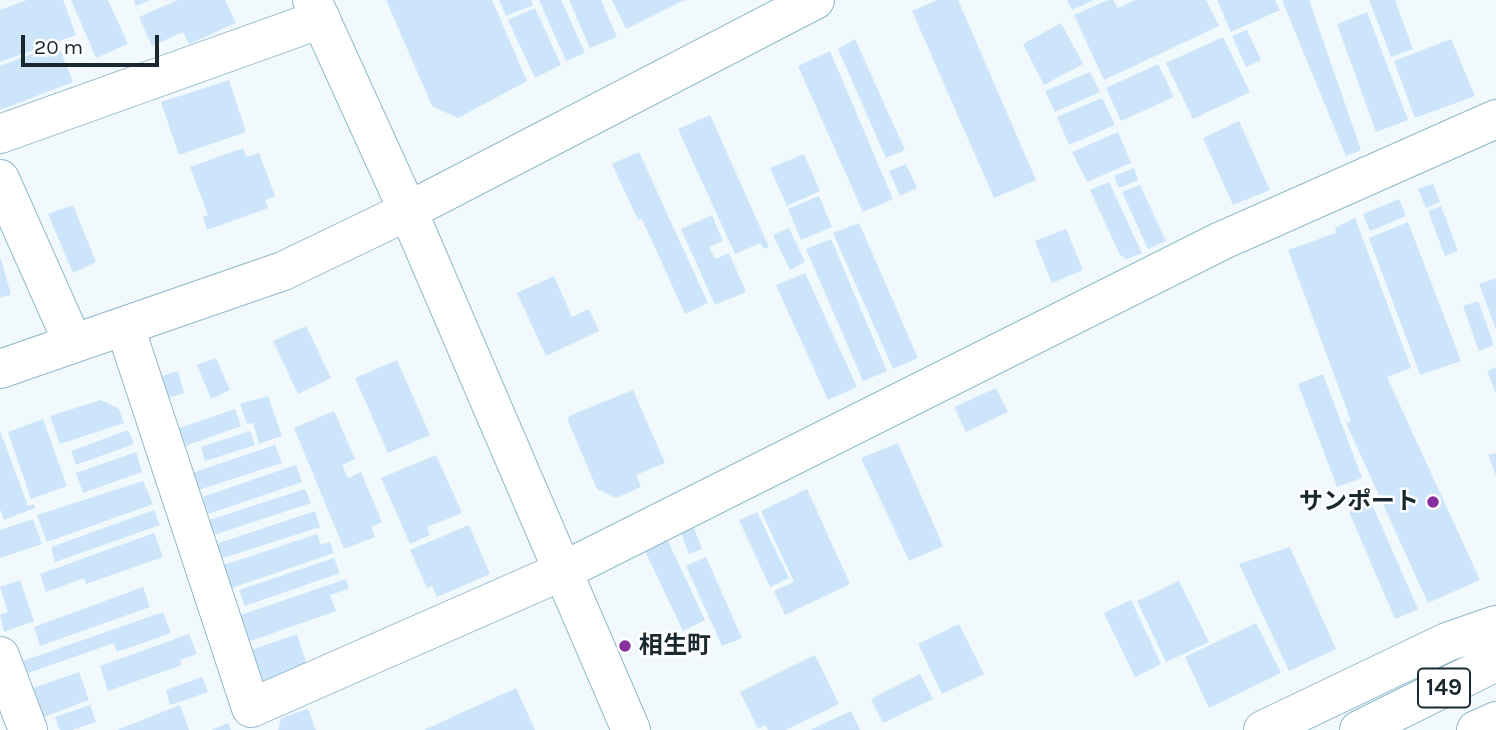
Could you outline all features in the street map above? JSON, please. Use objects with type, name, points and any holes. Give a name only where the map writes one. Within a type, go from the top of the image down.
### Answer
[{"type":"main road","points":[[0,369],[283,271],[408,211],[815,0]]},
{"type":"main road","points":[[0,134],[316,10],[408,211],[565,570],[631,730]]},
{"type":"main road","points":[[125,327],[255,719],[565,570],[1221,241],[1496,119]]},
{"type":"main road","points":[[0,179],[73,343]]},
{"type":"main road","points":[[1263,730],[1447,642],[1496,625]]},
{"type":"main road","points":[[0,656],[28,730]]},
{"type":"main road","name":"149","points":[[1376,722],[1496,663]]},
{"type":"main road","name":"149","points":[[1475,730],[1496,721]]},
{"type":"building","points":[[27,0],[63,0],[76,35],[0,62],[0,10]]},
{"type":"building","points":[[71,0],[108,0],[128,44],[96,58]]},
{"type":"building","points":[[134,0],[151,0],[136,6]]},
{"type":"building","points":[[178,0],[225,0],[236,23],[189,44],[183,32],[152,46],[139,17]]},
{"type":"building","points":[[386,0],[492,0],[527,81],[458,118],[432,106]]},
{"type":"building","points":[[499,0],[531,0],[533,5],[506,16]]},
{"type":"building","points":[[539,0],[561,0],[585,53],[566,61]]},
{"type":"building","points":[[569,0],[601,0],[617,37],[590,48]]},
{"type":"building","points":[[612,0],[685,0],[626,29]]},
{"type":"building","points":[[937,0],[958,0],[1036,180],[994,198],[912,11]]},
{"type":"building","points":[[1067,0],[1094,0],[1072,10]]},
{"type":"building","points":[[1113,0],[1118,8],[1136,0],[1206,0],[1219,26],[1104,80],[1074,15]]},
{"type":"building","points":[[1217,0],[1275,0],[1280,10],[1231,32]]},
{"type":"building","points":[[1282,0],[1309,0],[1361,150],[1346,156]]},
{"type":"building","points":[[1369,0],[1395,0],[1413,49],[1391,57]]},
{"type":"building","points":[[535,8],[561,65],[535,78],[508,20]]},
{"type":"building","points":[[1367,12],[1408,120],[1376,132],[1337,24]]},
{"type":"building","points":[[1061,23],[1083,64],[1044,85],[1023,44]]},
{"type":"building","points":[[1247,30],[1261,60],[1246,67],[1232,36]]},
{"type":"building","points":[[1223,37],[1250,92],[1193,119],[1166,63]]},
{"type":"building","points":[[855,39],[905,150],[886,158],[838,49]]},
{"type":"building","points":[[1451,39],[1475,96],[1415,118],[1394,61]]},
{"type":"building","points":[[58,44],[73,82],[0,110],[0,66]]},
{"type":"building","points":[[830,51],[893,199],[863,212],[798,66]]},
{"type":"building","points":[[1158,64],[1174,97],[1121,121],[1106,88]]},
{"type":"building","points":[[1090,72],[1100,92],[1055,112],[1045,91]]},
{"type":"building","points":[[229,80],[246,132],[179,155],[161,102]]},
{"type":"building","points":[[1102,98],[1115,125],[1069,145],[1057,117]]},
{"type":"building","points":[[710,115],[769,247],[764,249],[760,243],[735,254],[678,129]]},
{"type":"building","points":[[1239,121],[1270,190],[1233,205],[1203,138]]},
{"type":"building","points":[[1118,132],[1131,163],[1087,182],[1072,152]]},
{"type":"building","points":[[243,148],[246,157],[259,153],[275,196],[265,200],[268,208],[207,230],[203,217],[208,215],[190,167]]},
{"type":"building","points":[[639,152],[708,303],[685,314],[642,219],[638,220],[612,164]]},
{"type":"building","points":[[804,154],[820,191],[787,206],[770,168]]},
{"type":"building","points":[[906,164],[917,188],[900,196],[889,171]]},
{"type":"building","points":[[1134,168],[1138,180],[1119,188],[1114,176]]},
{"type":"building","points":[[1109,182],[1142,253],[1127,259],[1120,255],[1090,190]]},
{"type":"building","points":[[1433,184],[1440,202],[1426,208],[1418,189]]},
{"type":"building","points":[[1140,185],[1166,241],[1148,249],[1122,192]]},
{"type":"building","points":[[819,196],[832,227],[801,240],[788,209]]},
{"type":"building","points":[[1399,199],[1406,216],[1370,231],[1363,214]]},
{"type":"building","points":[[73,205],[96,262],[73,273],[48,214]]},
{"type":"building","points":[[1441,206],[1458,251],[1445,256],[1428,211]]},
{"type":"building","points":[[712,215],[723,241],[709,247],[715,259],[729,253],[746,292],[715,305],[681,229]]},
{"type":"building","points":[[1355,218],[1411,368],[1387,377],[1480,580],[1428,603],[1346,423],[1351,421],[1288,250],[1336,233],[1335,228]]},
{"type":"building","points":[[1408,222],[1461,361],[1420,375],[1369,238]]},
{"type":"building","points":[[859,223],[918,358],[893,369],[833,233]]},
{"type":"building","points":[[789,228],[805,262],[790,270],[773,235]]},
{"type":"building","points":[[1066,229],[1083,270],[1052,283],[1035,241]]},
{"type":"building","points":[[831,239],[887,371],[863,381],[806,249]]},
{"type":"building","points":[[0,260],[11,295],[0,297]]},
{"type":"building","points":[[805,273],[857,387],[828,400],[776,285]]},
{"type":"building","points":[[554,276],[572,317],[589,309],[599,331],[546,356],[517,293]]},
{"type":"building","points":[[1496,278],[1496,329],[1479,284]]},
{"type":"building","points":[[1478,301],[1494,345],[1479,351],[1463,306]]},
{"type":"building","points":[[306,326],[331,378],[298,394],[273,341]]},
{"type":"building","points":[[216,358],[230,390],[211,399],[197,365]]},
{"type":"building","points":[[397,360],[430,435],[388,453],[355,378]]},
{"type":"building","points":[[1496,367],[1496,394],[1487,371]]},
{"type":"building","points":[[178,371],[184,393],[158,401],[152,379]]},
{"type":"building","points":[[1323,374],[1362,478],[1337,487],[1298,384]]},
{"type":"building","points":[[996,388],[1008,412],[966,432],[954,407]]},
{"type":"building","points":[[633,390],[665,463],[636,475],[641,487],[616,498],[597,489],[568,421],[569,416]]},
{"type":"building","points":[[268,396],[282,436],[259,444],[253,423],[247,424],[240,404]]},
{"type":"building","points":[[101,400],[119,409],[124,423],[60,444],[50,416]]},
{"type":"building","points":[[235,409],[241,426],[174,450],[168,432]]},
{"type":"building","points":[[334,411],[355,459],[342,465],[348,478],[361,472],[382,522],[371,527],[375,537],[344,549],[294,428]]},
{"type":"building","points":[[43,419],[67,486],[31,499],[8,432]]},
{"type":"building","points":[[128,430],[134,444],[76,465],[71,451]]},
{"type":"building","points":[[0,431],[28,506],[34,504],[35,508],[4,520],[0,509]]},
{"type":"building","points":[[250,431],[255,445],[205,461],[201,447]]},
{"type":"building","points":[[898,443],[943,546],[909,561],[861,458]]},
{"type":"building","points":[[275,445],[282,463],[189,493],[183,476]]},
{"type":"building","points":[[136,452],[142,472],[83,493],[76,473]]},
{"type":"building","points":[[1496,453],[1496,476],[1488,455]]},
{"type":"building","points":[[436,455],[462,513],[427,527],[430,535],[410,544],[381,478]]},
{"type":"building","points":[[296,465],[302,482],[208,514],[202,497]]},
{"type":"building","points":[[143,481],[153,504],[47,542],[37,515]]},
{"type":"building","points":[[305,489],[311,503],[208,537],[203,522]]},
{"type":"building","points":[[807,489],[850,584],[785,615],[774,591],[794,582],[761,511]]},
{"type":"building","points":[[1371,502],[1418,609],[1395,619],[1349,512]]},
{"type":"building","points":[[154,510],[160,525],[55,562],[51,547]]},
{"type":"building","points":[[315,511],[320,527],[220,559],[216,544]]},
{"type":"building","points":[[757,512],[789,578],[770,587],[739,520]]},
{"type":"building","points":[[33,519],[42,544],[0,558],[0,530]]},
{"type":"building","points":[[469,525],[490,574],[437,597],[432,586],[427,588],[410,550]]},
{"type":"building","points":[[694,528],[702,549],[689,554],[681,533]]},
{"type":"building","points":[[154,533],[163,557],[86,584],[84,578],[46,592],[40,574]]},
{"type":"building","points":[[317,534],[321,545],[330,542],[334,553],[223,591],[215,568]]},
{"type":"building","points":[[668,541],[705,620],[683,631],[645,551]]},
{"type":"building","points":[[1290,547],[1336,649],[1289,671],[1239,564]]},
{"type":"building","points":[[706,557],[742,638],[722,646],[686,566]]},
{"type":"building","points":[[334,558],[340,573],[245,606],[239,590]]},
{"type":"building","points":[[346,579],[349,589],[330,595],[336,611],[239,645],[229,619]]},
{"type":"building","points":[[20,580],[34,621],[4,632],[0,615],[8,612],[0,587]]},
{"type":"building","points":[[1179,581],[1209,642],[1166,662],[1137,601]]},
{"type":"building","points":[[143,587],[150,607],[40,646],[34,627]]},
{"type":"building","points":[[1131,600],[1161,664],[1135,677],[1104,613]]},
{"type":"building","points":[[163,612],[171,633],[117,652],[114,643],[28,673],[23,661]]},
{"type":"building","points":[[1256,623],[1281,673],[1209,708],[1185,657]]},
{"type":"building","points":[[959,624],[984,674],[942,694],[918,644]]},
{"type":"building","points":[[189,634],[197,654],[180,660],[182,665],[108,691],[100,666]]},
{"type":"building","points":[[297,634],[308,668],[259,684],[243,653]]},
{"type":"building","points":[[815,655],[839,704],[786,730],[768,730],[765,725],[758,729],[740,692]]},
{"type":"building","points":[[79,672],[89,700],[38,719],[28,690]]},
{"type":"building","points":[[920,674],[933,699],[883,723],[871,699]]},
{"type":"building","points":[[202,677],[208,692],[170,705],[166,690]]},
{"type":"building","points":[[516,688],[535,730],[424,730]]},
{"type":"building","points":[[90,705],[96,722],[72,730],[60,730],[55,717]]},
{"type":"building","points":[[180,705],[189,730],[117,730]]},
{"type":"building","points":[[308,709],[316,730],[278,730],[281,718]]},
{"type":"building","points":[[851,711],[860,730],[810,730]]},
{"type":"building","points":[[228,723],[231,730],[211,730]]},
{"type":"place","name":"サンポート","points":[[1433,502]]},
{"type":"place","name":"相生町","points":[[625,646]]}]
